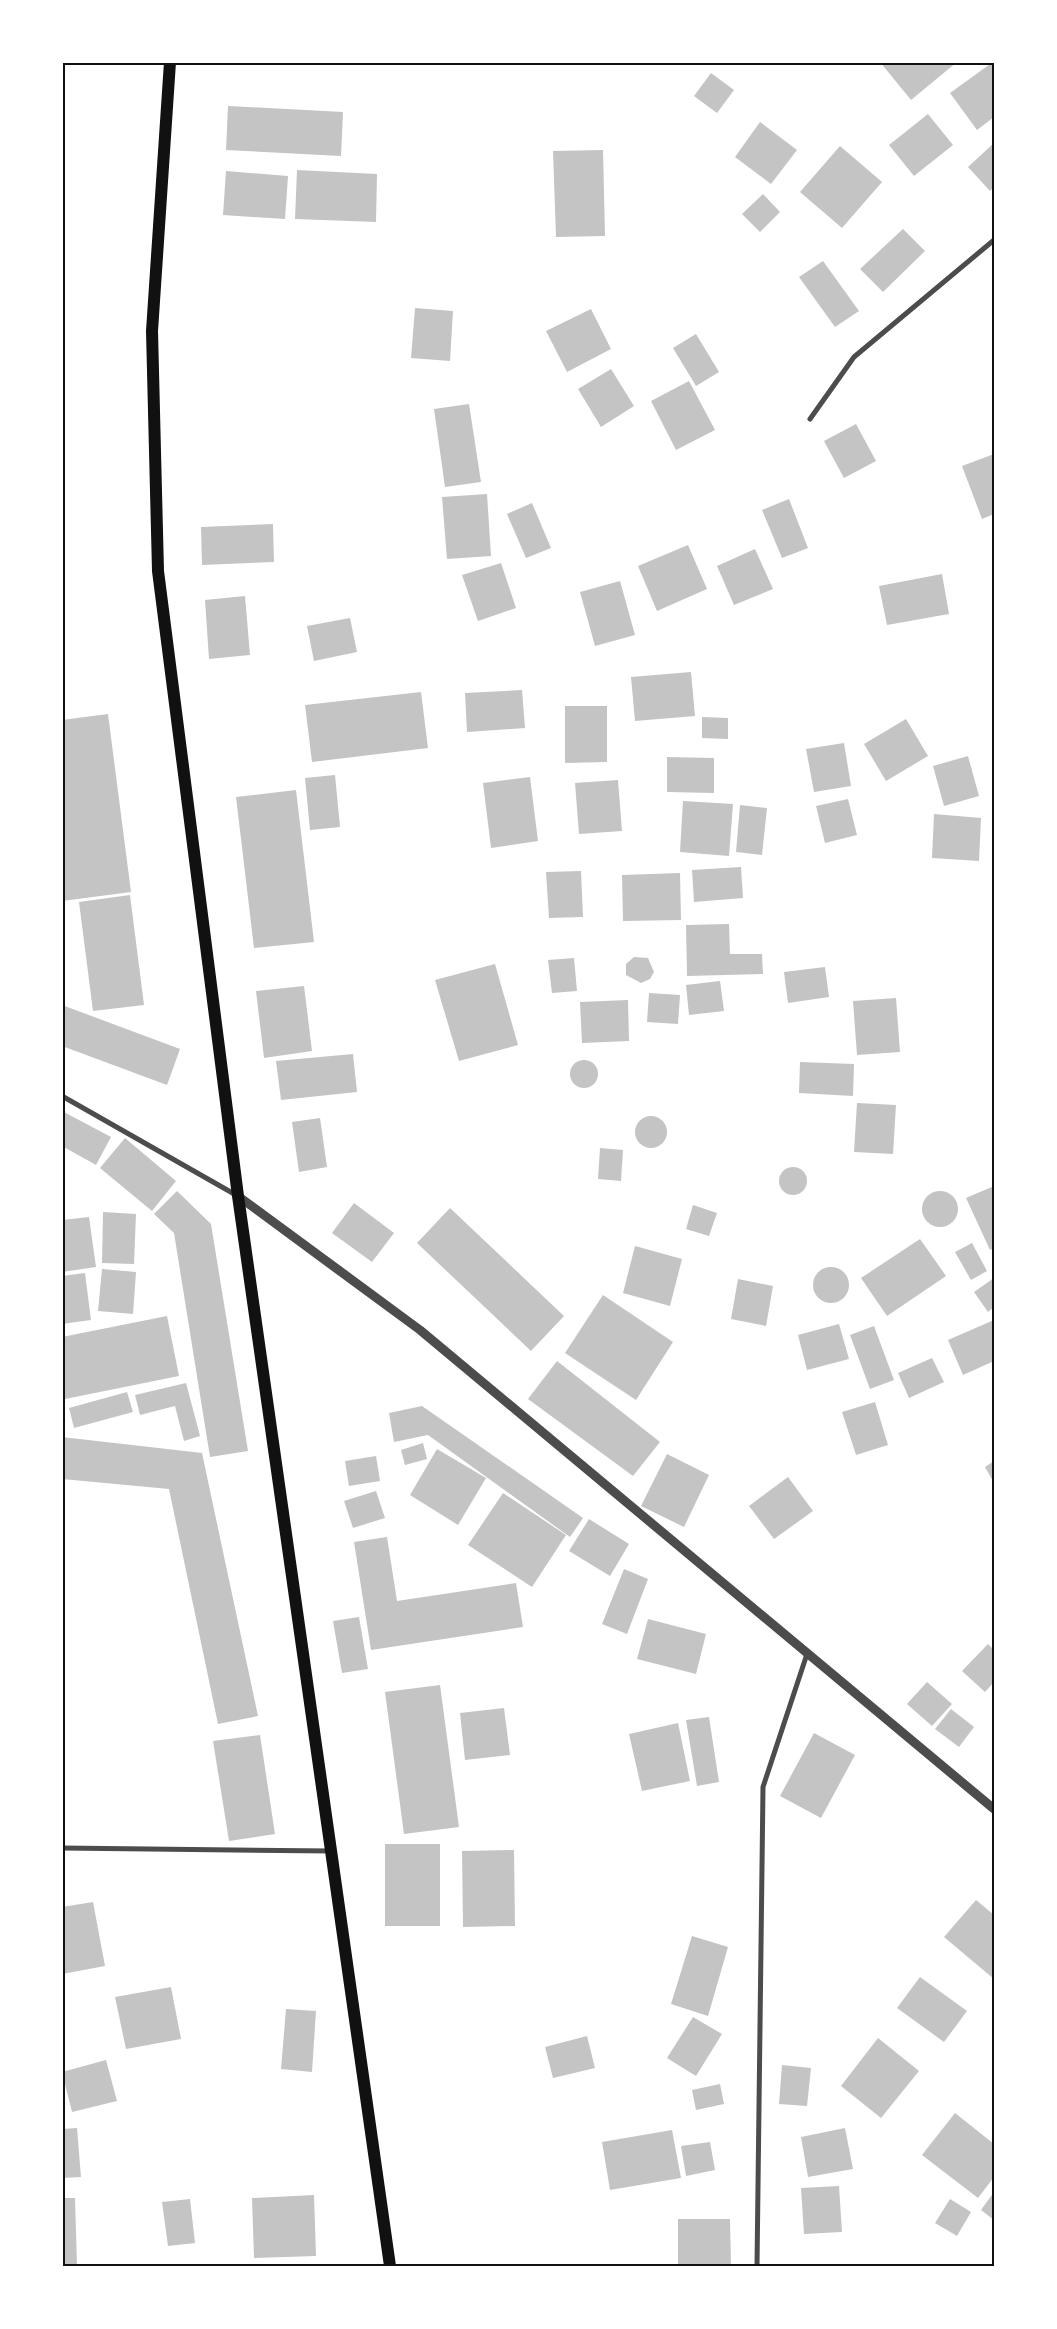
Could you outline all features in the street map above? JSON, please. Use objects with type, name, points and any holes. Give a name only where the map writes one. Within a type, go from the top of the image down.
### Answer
[{"type":"main road","points":[[170,62],[152,331],[158,571],[238,1196],[390,2266]]},
{"type":"street","points":[[810,419],[854,358],[994,240]]},
{"type":"street","points":[[62,1096],[238,1196],[420,1330],[994,1809]]},
{"type":"street","points":[[757,2266],[763,1787],[806,1654]]},
{"type":"street","points":[[62,1848],[332,1851]]},
{"type":"building","points":[[880,62],[957,62],[911,100]]},
{"type":"building","points":[[993,62],[994,117],[977,130],[950,93]]},
{"type":"building","points":[[711,73],[734,90],[717,113],[694,96]]},
{"type":"building","points":[[228,106],[343,112],[341,156],[226,150]]},
{"type":"building","points":[[928,114],[953,145],[914,176],[889,145]]},
{"type":"building","points":[[760,122],[797,150],[771,184],[735,157]]},
{"type":"building","points":[[994,143],[994,187],[990,191],[968,167]]},
{"type":"building","points":[[840,146],[882,182],[842,228],[800,192]]},
{"type":"building","points":[[603,150],[605,236],[556,237],[553,151]]},
{"type":"building","points":[[297,170],[377,174],[376,222],[295,219]]},
{"type":"building","points":[[226,171],[288,176],[285,219],[223,215]]},
{"type":"building","points":[[763,194],[780,212],[760,232],[742,214]]},
{"type":"building","points":[[903,229],[925,251],[883,292],[860,269]]},
{"type":"building","points":[[823,261],[859,311],[835,327],[799,277]]},
{"type":"building","points":[[415,308],[453,311],[450,361],[411,358]]},
{"type":"building","points":[[591,309],[611,349],[567,372],[546,331]]},
{"type":"building","points":[[696,334],[719,372],[696,386],[673,348]]},
{"type":"building","points":[[611,369],[634,406],[601,427],[578,389]]},
{"type":"building","points":[[689,381],[715,430],[676,450],[651,401]]},
{"type":"building","points":[[469,404],[481,482],[445,487],[434,409]]},
{"type":"building","points":[[856,424],[876,461],[844,478],[824,441]]},
{"type":"building","points":[[994,454],[994,514],[982,519],[962,466]]},
{"type":"building","points":[[487,494],[491,556],[447,559],[442,497]]},
{"type":"building","points":[[789,499],[808,548],[782,558],[762,510]]},
{"type":"building","points":[[532,503],[551,548],[526,558],[507,514]]},
{"type":"building","points":[[273,524],[274,562],[202,565],[201,527]]},
{"type":"building","points":[[688,545],[707,589],[657,611],[638,566]]},
{"type":"building","points":[[755,549],[773,589],[734,605],[717,566]]},
{"type":"building","points":[[501,563],[516,608],[478,621],[462,575]]},
{"type":"building","points":[[942,574],[949,614],[887,625],[879,586]]},
{"type":"building","points":[[620,581],[635,635],[595,646],[580,592]]},
{"type":"building","points":[[245,596],[250,655],[209,659],[205,600]]},
{"type":"building","points":[[350,618],[357,652],[314,661],[307,626]]},
{"type":"building","points":[[691,672],[695,716],[635,721],[631,677]]},
{"type":"building","points":[[522,690],[525,728],[467,732],[465,693]]},
{"type":"building","points":[[421,692],[428,748],[312,762],[305,705]]},
{"type":"building","points":[[565,706],[607,706],[607,762],[565,763]]},
{"type":"building","points":[[108,714],[131,892],[62,901],[62,720]]},
{"type":"building","points":[[702,717],[728,718],[728,739],[702,738]]},
{"type":"building","points":[[906,719],[928,756],[886,781],[864,744]]},
{"type":"building","points":[[844,743],[851,786],[814,792],[806,749]]},
{"type":"building","points":[[968,756],[979,796],[944,806],[933,766]]},
{"type":"building","points":[[667,757],[714,758],[714,793],[667,792]]},
{"type":"building","points":[[335,775],[340,827],[310,830],[305,778]]},
{"type":"building","points":[[530,777],[538,841],[491,848],[483,783]]},
{"type":"building","points":[[618,780],[622,831],[579,834],[575,783]]},
{"type":"building","points":[[296,790],[314,942],[254,948],[236,797]]},
{"type":"building","points":[[848,799],[857,835],[825,843],[816,806]]},
{"type":"building","points":[[683,801],[733,804],[729,856],[680,852]]},
{"type":"building","points":[[740,805],[767,808],[762,855],[736,852]]},
{"type":"building","points":[[934,814],[981,818],[979,861],[932,858]]},
{"type":"building","points":[[741,867],[743,898],[694,902],[692,870]]},
{"type":"building","points":[[581,871],[583,917],[549,918],[546,872]]},
{"type":"building","points":[[680,873],[681,920],[623,921],[622,875]]},
{"type":"building","points":[[130,895],[144,1005],[93,1011],[79,902]]},
{"type":"building","points":[[729,924],[730,954],[762,954],[763,974],[687,976],[686,925]]},
{"type":"building","points":[[634,957],[648,958],[654,972],[650,979],[641,983],[626,975],[626,964]]},
{"type":"building","points":[[574,958],[577,991],[552,993],[548,960]]},
{"type":"building","points":[[495,964],[518,1045],[459,1061],[435,980]]},
{"type":"building","points":[[825,967],[829,997],[788,1003],[784,972]]},
{"type":"building","points":[[720,981],[724,1011],[689,1015],[686,985]]},
{"type":"building","points":[[304,986],[312,1051],[264,1058],[256,991]]},
{"type":"building","points":[[649,993],[680,995],[678,1024],[647,1022]]},
{"type":"building","points":[[896,998],[900,1052],[857,1055],[853,1001]]},
{"type":"building","points":[[628,1000],[629,1041],[582,1043],[580,1002]]},
{"type":"building","points":[[62,1005],[180,1049],[167,1085],[62,1046]]},
{"type":"building","points":[[353,1054],[357,1092],[281,1100],[276,1061]]},
{"type":"building","points":[[584,1060],[594,1064],[598,1074],[594,1084],[584,1088],[574,1084],[570,1074],[574,1064]]},
{"type":"building","points":[[800,1062],[854,1064],[853,1096],[799,1093]]},
{"type":"building","points":[[857,1103],[896,1105],[893,1154],[854,1152]]},
{"type":"building","points":[[62,1111],[111,1137],[96,1165],[62,1146]]},
{"type":"building","points":[[651,1116],[657,1117],[662,1121],[666,1126],[666,1138],[662,1143],[657,1147],[651,1148],[645,1147],[640,1143],[636,1138],[635,1132],[636,1126],[640,1121],[645,1117]]},
{"type":"building","points":[[320,1118],[327,1167],[299,1172],[292,1122]]},
{"type":"building","points":[[125,1138],[176,1181],[152,1211],[100,1168]]},
{"type":"building","points":[[600,1148],[623,1150],[621,1181],[598,1179]]},
{"type":"building","points":[[793,1167],[803,1171],[807,1181],[803,1191],[793,1195],[783,1191],[779,1181],[783,1171]]},
{"type":"building","points":[[994,1186],[994,1248],[990,1250],[966,1198]]},
{"type":"building","points":[[177,1191],[211,1224],[248,1451],[210,1457],[174,1233],[154,1214]]},
{"type":"building","points":[[940,1191],[953,1196],[958,1209],[953,1222],[940,1227],[927,1222],[922,1209],[927,1196]]},
{"type":"building","points":[[354,1203],[394,1233],[372,1262],[332,1233]]},
{"type":"building","points":[[693,1205],[717,1213],[709,1236],[686,1229]]},
{"type":"building","points":[[450,1208],[564,1316],[531,1351],[417,1243]]},
{"type":"building","points":[[103,1212],[136,1214],[134,1264],[102,1263]]},
{"type":"building","points":[[89,1217],[96,1267],[62,1272],[62,1220]]},
{"type":"building","points":[[920,1239],[946,1276],[887,1316],[861,1278]]},
{"type":"building","points":[[972,1243],[987,1271],[971,1280],[955,1252]]},
{"type":"building","points":[[635,1246],[682,1259],[670,1306],[623,1293]]},
{"type":"building","points":[[831,1267],[838,1268],[844,1272],[848,1278],[848,1292],[844,1298],[838,1302],[831,1303],[824,1302],[818,1298],[814,1292],[813,1285],[814,1278],[818,1272],[824,1268]]},
{"type":"building","points":[[102,1269],[136,1272],[133,1314],[98,1311]]},
{"type":"building","points":[[85,1273],[91,1320],[62,1324],[62,1276]]},
{"type":"building","points":[[994,1278],[994,1307],[988,1312],[974,1292]]},
{"type":"building","points":[[738,1279],[773,1286],[766,1326],[731,1319]]},
{"type":"building","points":[[603,1295],[673,1342],[636,1400],[565,1353]]},
{"type":"building","points":[[167,1316],[179,1376],[65,1399],[62,1388],[62,1337]]},
{"type":"building","points":[[994,1320],[994,1361],[963,1375],[948,1340]]},
{"type":"building","points":[[839,1324],[849,1359],[807,1370],[798,1335]]},
{"type":"building","points":[[874,1326],[894,1380],[870,1389],[850,1335]]},
{"type":"building","points":[[932,1358],[944,1382],[909,1398],[898,1373]]},
{"type":"building","points":[[557,1361],[660,1442],[633,1476],[528,1399]]},
{"type":"building","points":[[186,1383],[200,1436],[184,1441],[175,1406],[140,1415],[135,1395]]},
{"type":"building","points":[[127,1392],[133,1412],[74,1428],[69,1408]]},
{"type":"building","points":[[875,1402],[888,1445],[856,1455],[842,1412]]},
{"type":"building","points":[[422,1406],[583,1518],[570,1537],[428,1435],[394,1442],[389,1413]]},
{"type":"building","points":[[62,1437],[202,1453],[258,1716],[218,1724],[169,1489],[62,1479]]},
{"type":"building","points":[[423,1443],[427,1459],[405,1465],[401,1450]]},
{"type":"building","points":[[437,1449],[486,1478],[458,1525],[410,1495]]},
{"type":"building","points":[[667,1454],[709,1475],[684,1527],[641,1506]]},
{"type":"building","points":[[376,1456],[380,1481],[349,1486],[345,1461]]},
{"type":"building","points":[[994,1461],[994,1483],[985,1467]]},
{"type":"building","points":[[788,1477],[813,1511],[774,1539],[749,1506]]},
{"type":"building","points":[[376,1491],[385,1518],[353,1528],[344,1501]]},
{"type":"building","points":[[503,1493],[566,1535],[532,1587],[468,1545]]},
{"type":"building","points":[[589,1519],[629,1544],[610,1576],[569,1551]]},
{"type":"building","points":[[387,1537],[397,1601],[516,1583],[523,1627],[371,1650],[354,1542]]},
{"type":"building","points":[[624,1569],[648,1579],[627,1634],[602,1624]]},
{"type":"building","points":[[359,1617],[368,1669],[342,1673],[333,1621]]},
{"type":"building","points":[[648,1619],[706,1634],[696,1674],[637,1659]]},
{"type":"building","points":[[988,1644],[994,1650],[994,1682],[985,1692],[962,1671]]},
{"type":"building","points":[[927,1682],[952,1704],[932,1726],[907,1704]]},
{"type":"building","points":[[440,1685],[459,1827],[404,1834],[385,1692]]},
{"type":"building","points":[[504,1708],[510,1755],[465,1760],[460,1713]]},
{"type":"building","points":[[951,1709],[974,1727],[959,1747],[935,1729]]},
{"type":"building","points":[[709,1717],[719,1782],[697,1786],[686,1720]]},
{"type":"building","points":[[678,1723],[690,1781],[642,1791],[629,1734]]},
{"type":"building","points":[[814,1733],[855,1755],[821,1818],[780,1796]]},
{"type":"building","points":[[260,1735],[275,1834],[229,1841],[213,1741]]},
{"type":"building","points":[[385,1844],[440,1844],[440,1926],[385,1926]]},
{"type":"building","points":[[514,1850],[515,1926],[463,1927],[462,1851]]},
{"type":"building","points":[[976,1900],[994,1915],[994,1979],[944,1937]]},
{"type":"building","points":[[93,1902],[105,1966],[62,1974],[62,1907]]},
{"type":"building","points":[[692,1936],[728,1947],[708,2016],[671,2004]]},
{"type":"building","points":[[920,1977],[967,2011],[944,2042],[897,2008]]},
{"type":"building","points":[[171,1987],[181,2039],[126,2049],[115,1997]]},
{"type":"building","points":[[286,2009],[316,2011],[312,2072],[281,2069]]},
{"type":"building","points":[[693,2017],[722,2034],[696,2076],[667,2058]]},
{"type":"building","points":[[587,2036],[595,2068],[553,2078],[545,2047]]},
{"type":"building","points":[[878,2038],[919,2071],[881,2118],[841,2086]]},
{"type":"building","points":[[106,2060],[117,2101],[72,2112],[62,2072]]},
{"type":"building","points":[[782,2065],[811,2068],[807,2106],[779,2104]]},
{"type":"building","points":[[720,2084],[724,2104],[696,2110],[692,2090]]},
{"type":"building","points":[[955,2113],[994,2144],[994,2177],[978,2198],[922,2155]]},
{"type":"building","points":[[77,2128],[81,2177],[62,2178],[62,2129]]},
{"type":"building","points":[[845,2128],[853,2169],[808,2177],[801,2137]]},
{"type":"building","points":[[672,2130],[681,2178],[610,2190],[602,2142]]},
{"type":"building","points":[[710,2142],[715,2170],[686,2176],[681,2146]]},
{"type":"building","points":[[839,2186],[842,2232],[804,2234],[801,2188]]},
{"type":"building","points":[[994,2192],[994,2220],[981,2210]]},
{"type":"building","points":[[314,2195],[316,2256],[254,2258],[252,2198]]},
{"type":"building","points":[[62,2198],[75,2198],[77,2266],[62,2266]]},
{"type":"building","points":[[190,2199],[195,2243],[168,2246],[162,2202]]},
{"type":"building","points":[[950,2199],[971,2212],[957,2236],[935,2223]]},
{"type":"building","points":[[678,2219],[730,2219],[731,2266],[678,2266]]}]
